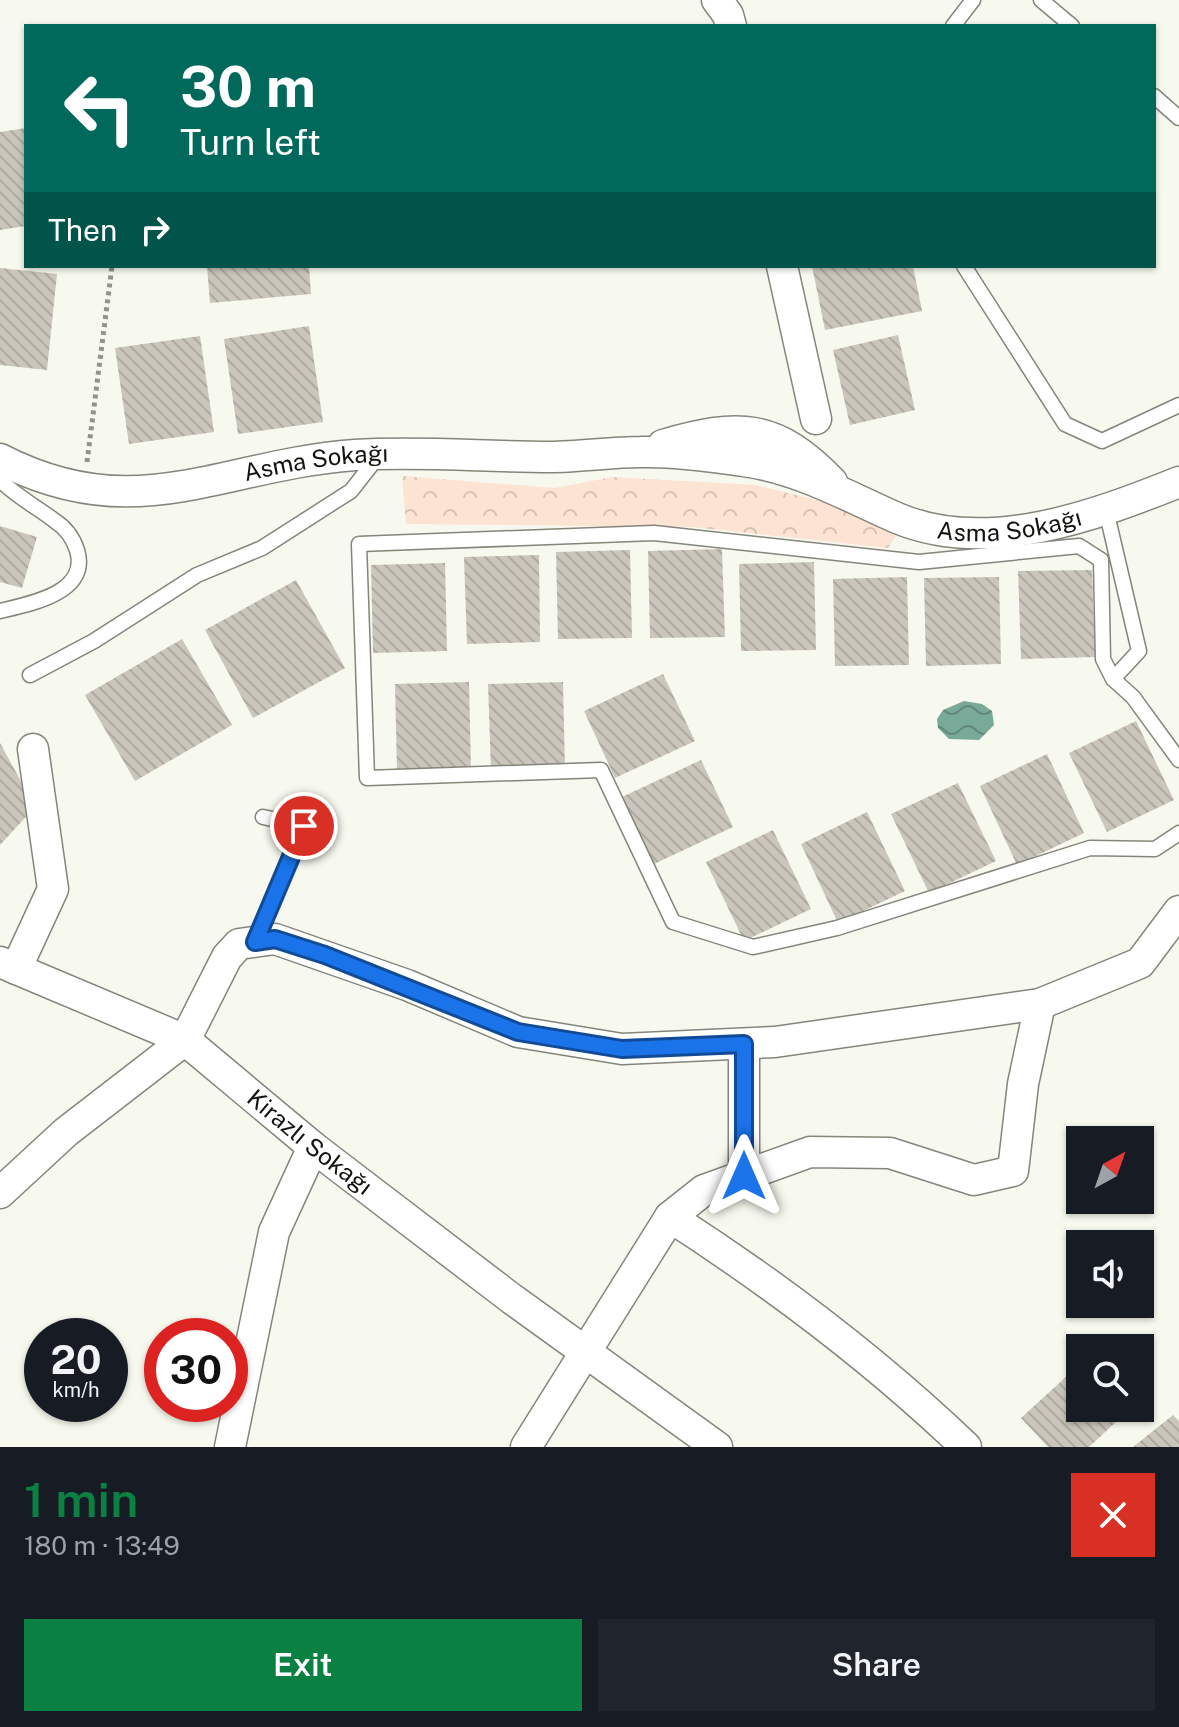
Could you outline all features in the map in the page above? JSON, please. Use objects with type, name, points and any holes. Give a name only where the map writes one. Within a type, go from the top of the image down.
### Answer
[{"type":"street","points":[[717,0],[730,24]]},
{"type":"street","points":[[782,268],[816,419]]},
{"type":"street","name":"Asma Sokağı","points":[[0,459],[36,476],[84,491],[163,490],[332,457],[380,454],[551,457],[641,452],[724,430],[763,433],[795,448],[842,492],[899,518],[935,529],[969,533],[1034,527],[1106,510],[1179,482]]},
{"type":"street","name":"Kirazlı Sokağı","points":[[33,749],[53,889],[8,966],[185,1040],[313,1147],[512,1299],[717,1447]]},
{"type":"street","points":[[0,1193],[66,1132],[185,1040],[227,957],[239,944],[275,939],[325,955],[518,1032],[622,1049],[744,1044],[1040,1004],[1140,963],[1173,929]]},
{"type":"street","points":[[526,1447],[670,1217],[704,1190],[810,1152],[890,1153],[974,1180],[1013,1171],[1023,1084],[1040,1004]]},
{"type":"street","points":[[744,1044],[744,1176]]},
{"type":"street","points":[[230,1447],[274,1232],[313,1147]]},
{"type":"street","points":[[670,1217],[743,1264],[928,1411],[966,1447]]},
{"type":"lane","points":[[955,24],[973,0]]},
{"type":"lane","points":[[1041,0],[1070,24]]},
{"type":"lane","points":[[1156,98],[1179,118]]},
{"type":"lane","points":[[965,268],[1065,424],[1102,441],[1179,405]]},
{"type":"lane","points":[[30,675],[94,641],[197,575],[262,548],[351,491],[380,454]]},
{"type":"lane","points":[[0,480],[57,522],[73,539],[79,559],[76,576],[61,591],[35,603],[0,611]]},
{"type":"lane","points":[[1106,510],[1139,651],[1113,679]]},
{"type":"lane","points":[[1179,760],[1133,697],[1113,679],[1103,659],[1101,560],[1079,546],[919,562],[654,533],[359,544],[367,778],[601,770],[673,922],[753,947],[837,928],[1090,848],[1155,849],[1179,833]]},
{"type":"lane","points":[[255,942],[304,826],[263,817]]},
{"type":"path","points":[[84,491],[112,268]]},
{"type":"green space","points":[[402,476],[555,488],[612,477],[756,485],[845,507],[898,533],[888,548],[693,527],[406,524]]},
{"type":"water","points":[[964,701],[982,704],[992,711],[994,725],[979,740],[949,739],[938,728],[937,719],[943,710]]},
{"type":"building","points":[[24,128],[24,226],[0,230],[0,132]]},
{"type":"building","points":[[0,268],[57,274],[47,370],[0,365]]},
{"type":"building","points":[[207,268],[309,268],[311,294],[210,303]]},
{"type":"building","points":[[812,268],[913,268],[922,311],[825,330]]},
{"type":"building","points":[[309,326],[323,422],[238,434],[224,339]]},
{"type":"building","points":[[898,335],[915,410],[850,425],[833,350]]},
{"type":"building","points":[[200,336],[214,432],[129,444],[115,348]]},
{"type":"building","points":[[0,526],[37,537],[22,588],[0,582]]},
{"type":"building","points":[[722,549],[725,637],[650,638],[648,551]]},
{"type":"building","points":[[630,550],[632,638],[558,639],[556,552]]},
{"type":"building","points":[[539,555],[540,642],[467,644],[464,557]]},
{"type":"building","points":[[814,562],[816,650],[741,651],[739,564]]},
{"type":"building","points":[[445,563],[447,651],[373,653],[371,565]]},
{"type":"building","points":[[1092,570],[1095,657],[1021,659],[1018,571]]},
{"type":"building","points":[[907,577],[909,665],[835,666],[833,579]]},
{"type":"building","points":[[999,577],[1001,664],[926,666],[924,578]]},
{"type":"building","points":[[296,580],[345,668],[253,718],[205,630]]},
{"type":"building","points":[[182,639],[232,725],[135,781],[85,695]]},
{"type":"building","points":[[663,674],[695,741],[615,778],[584,711]]},
{"type":"building","points":[[469,682],[471,770],[397,771],[395,684]]},
{"type":"building","points":[[563,682],[565,769],[491,771],[488,684]]},
{"type":"building","points":[[1136,721],[1174,800],[1107,832],[1069,753]]},
{"type":"building","points":[[0,743],[35,807],[0,845]]},
{"type":"building","points":[[1047,754],[1084,833],[1017,865],[980,786]]},
{"type":"building","points":[[701,760],[733,827],[654,864],[622,797]]},
{"type":"building","points":[[958,783],[996,861],[929,893],[891,814]]},
{"type":"building","points":[[867,812],[905,891],[838,923],[801,844]]},
{"type":"building","points":[[773,830],[811,909],[744,941],[706,862]]},
{"type":"building","points":[[1066,1377],[1066,1422],[1116,1422],[1089,1447],[1048,1447],[1021,1418]]},
{"type":"building","points":[[1173,1415],[1179,1421],[1179,1447],[1133,1447]]},
{"type":"route","points":[[304,826],[255,942],[275,939],[325,955],[407,985],[518,1032],[622,1049],[744,1044],[744,1176]]}]
